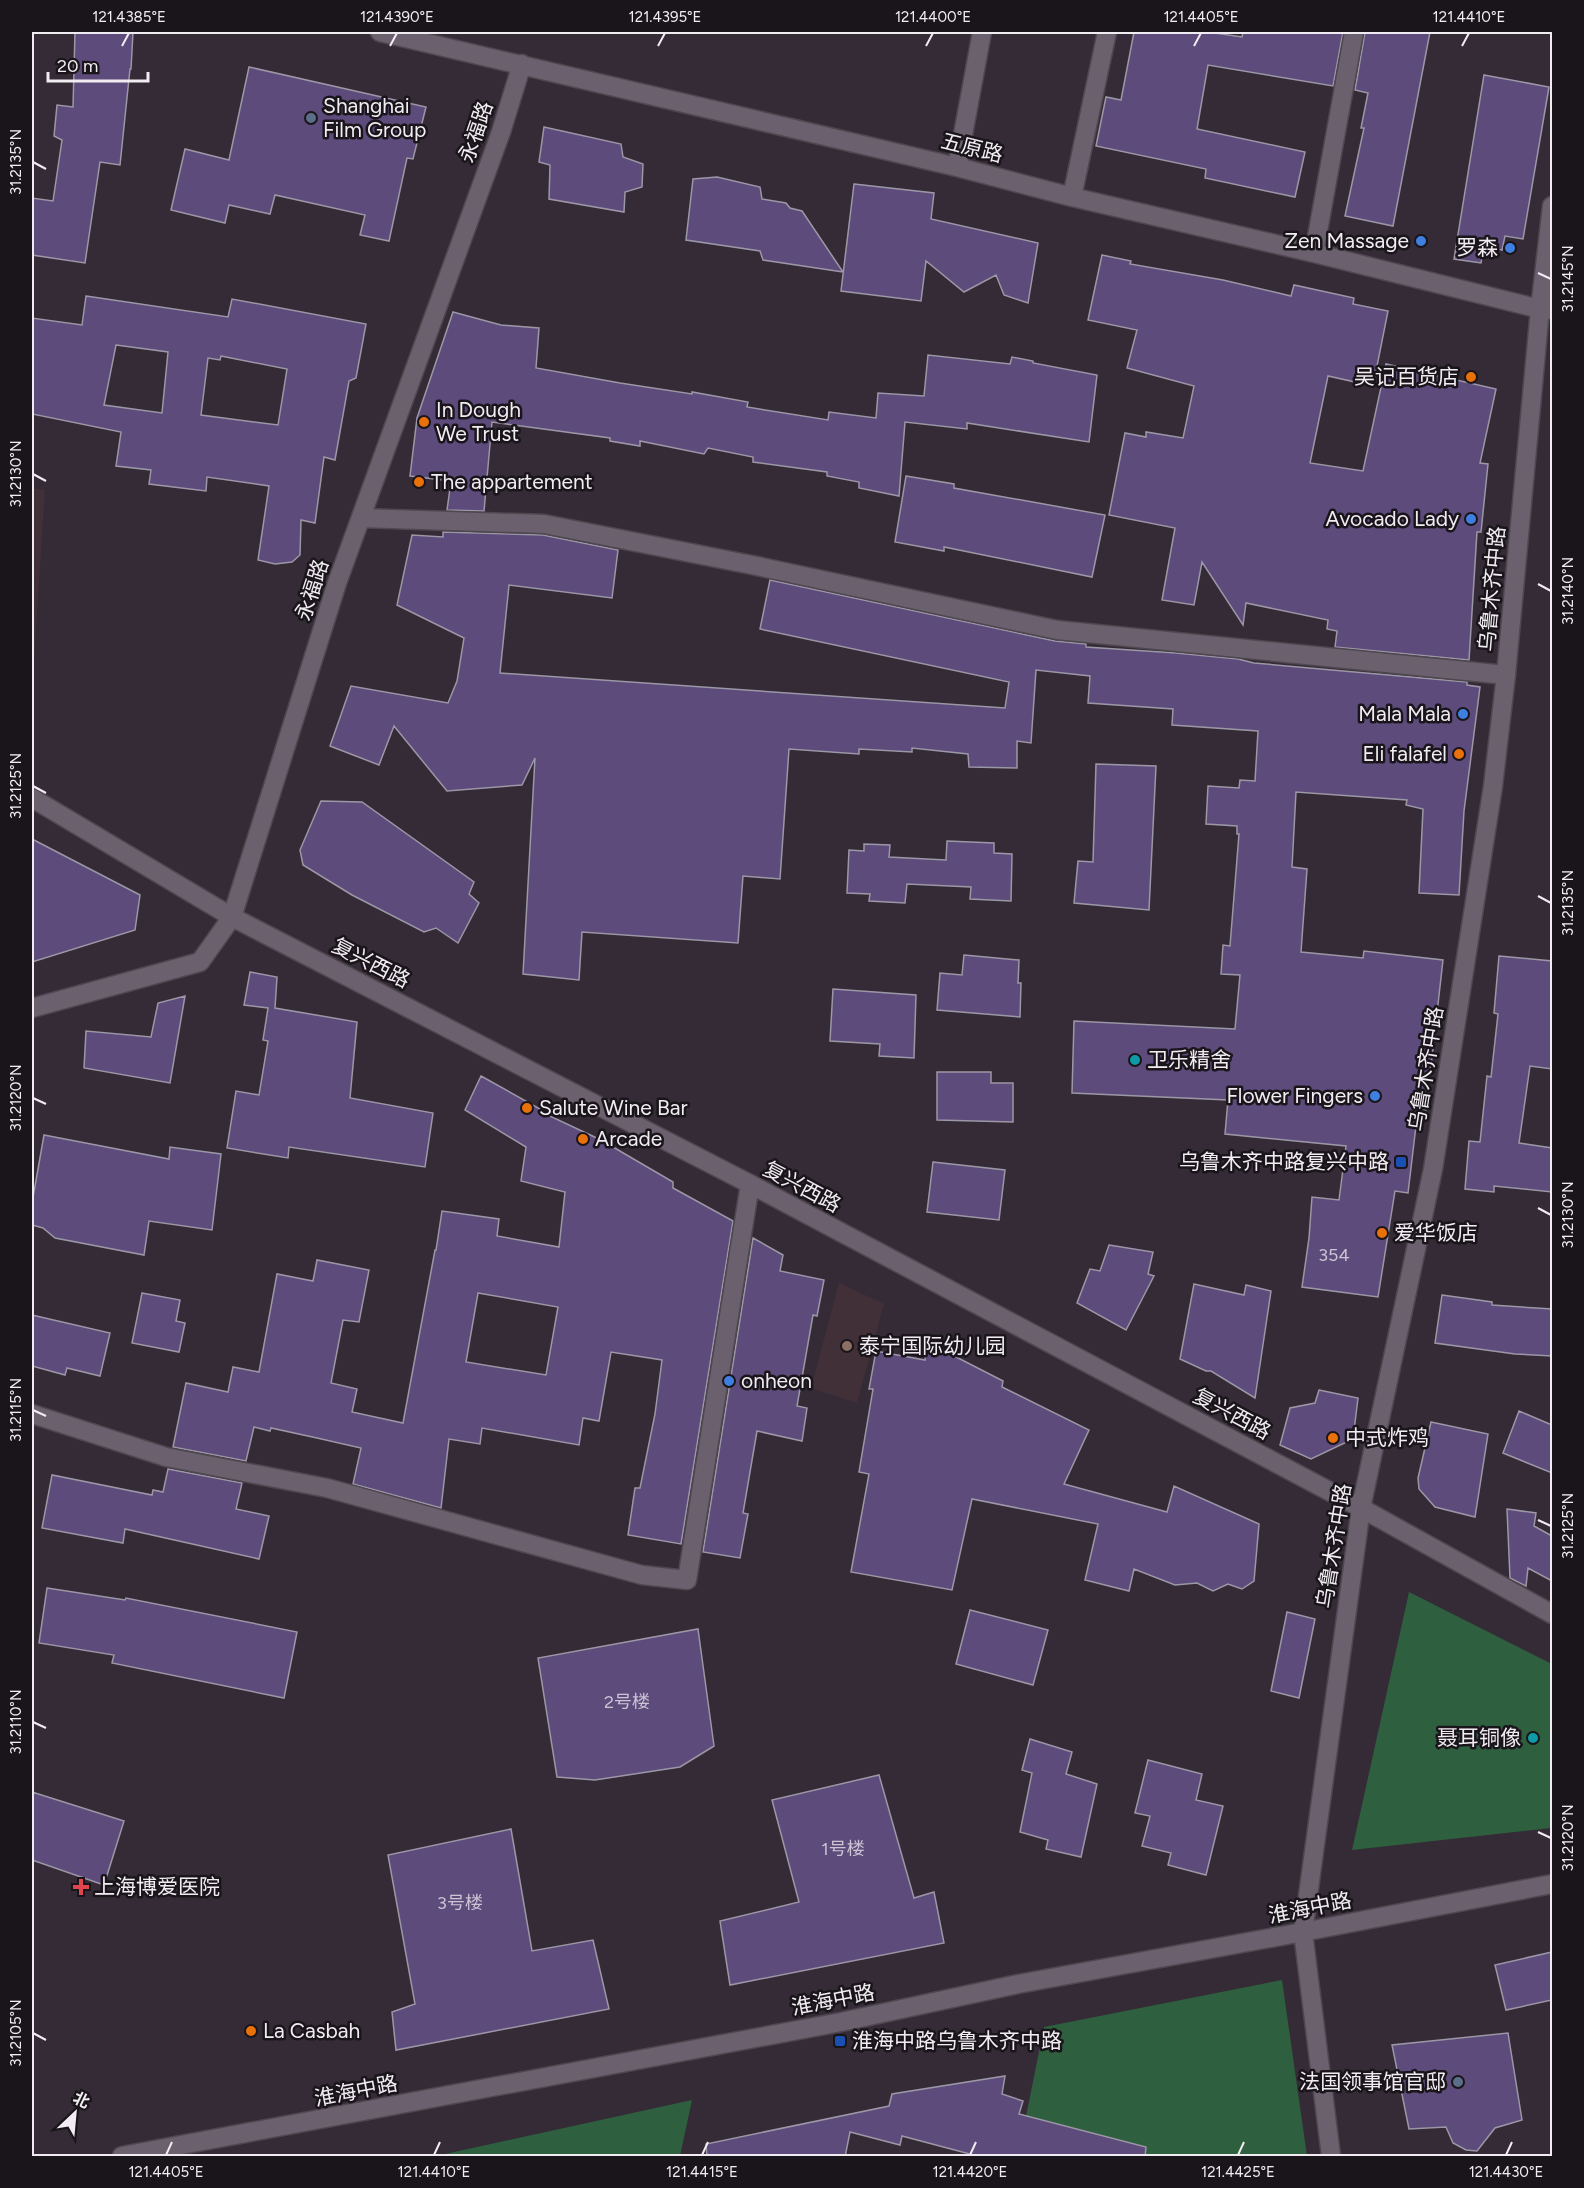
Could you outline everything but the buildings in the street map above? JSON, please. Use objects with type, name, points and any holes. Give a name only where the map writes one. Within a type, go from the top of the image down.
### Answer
[{"type":"street","name":"五原路","points":[[380,32],[957,167],[1072,197],[1546,310]]},
{"type":"street","points":[[957,167],[982,32]]},
{"type":"street","points":[[1072,197],[1107,32]]},
{"type":"street","points":[[1314,253],[1354,32]]},
{"type":"street","name":"永福路","points":[[32,1008],[200,962],[232,916],[337,583],[501,132],[522,64]]},
{"type":"street","name":"乌鲁木齐中路","points":[[1331,2157],[1303,1932],[1361,1508],[1433,1169],[1492,786],[1546,310],[1552,206]]},
{"type":"street","points":[[361,518],[544,524],[752,565],[1057,630],[1506,675]]},
{"type":"street","name":"复兴西路","points":[[32,798],[232,916],[750,1184],[1361,1508],[1552,1614]]},
{"type":"street","points":[[32,1414],[166,1457],[327,1488],[642,1575],[687,1580],[750,1184]]},
{"type":"street","name":"淮海中路","points":[[122,2157],[830,2024],[1018,1984],[1552,1884]]},
{"type":"shaded area","points":[[32,488],[45,490],[32,693]]},
{"type":"shaded area","name":"泰宁国际幼儿园","points":[[839,1283],[884,1304],[857,1403],[811,1388]]},
{"type":"green space","points":[[1409,1592],[1552,1664],[1552,1828],[1352,1850]]},
{"type":"green space","points":[[1282,1980],[1307,2156],[1018,2156],[1044,2027]]},
{"type":"green space","points":[[692,2100],[680,2156],[436,2156]]},
{"type":"place","name":"Shanghai Film Group","points":[[311,118]]},
{"type":"place","name":"Zen Massage","points":[[1421,241]]},
{"type":"place","name":"罗森","points":[[1510,248]]},
{"type":"place","name":"吴记百货店","points":[[1471,377]]},
{"type":"place","name":"In Dough We Trust","points":[[424,422]]},
{"type":"place","name":"The appartement","points":[[419,482]]},
{"type":"place","name":"Avocado Lady","points":[[1471,519]]},
{"type":"place","name":"Mala Mala","points":[[1463,714]]},
{"type":"place","name":"Eli falafel","points":[[1459,754]]},
{"type":"place","name":"卫乐精舍","points":[[1135,1060]]},
{"type":"place","name":"Flower Fingers","points":[[1375,1096]]},
{"type":"place","name":"Salute Wine Bar","points":[[527,1108]]},
{"type":"place","name":"Arcade","points":[[583,1139]]},
{"type":"place","name":"乌鲁木齐中路复兴中路","points":[[1401,1162]]},
{"type":"place","name":"爱华饭店","points":[[1382,1233]]},
{"type":"place","name":"泰宁国际幼儿园","points":[[847,1346]]},
{"type":"place","name":"onheon","points":[[729,1381]]},
{"type":"place","name":"中式炸鸡","points":[[1333,1438]]},
{"type":"place","name":"聂耳铜像","points":[[1533,1738]]},
{"type":"place","name":"上海博爱医院","points":[[81,1887]]},
{"type":"place","name":"La Casbah","points":[[251,2031]]},
{"type":"place","name":"淮海中路乌鲁木齐中路","points":[[840,2041]]},
{"type":"place","name":"法国领事馆官邸","points":[[1458,2082]]}]
